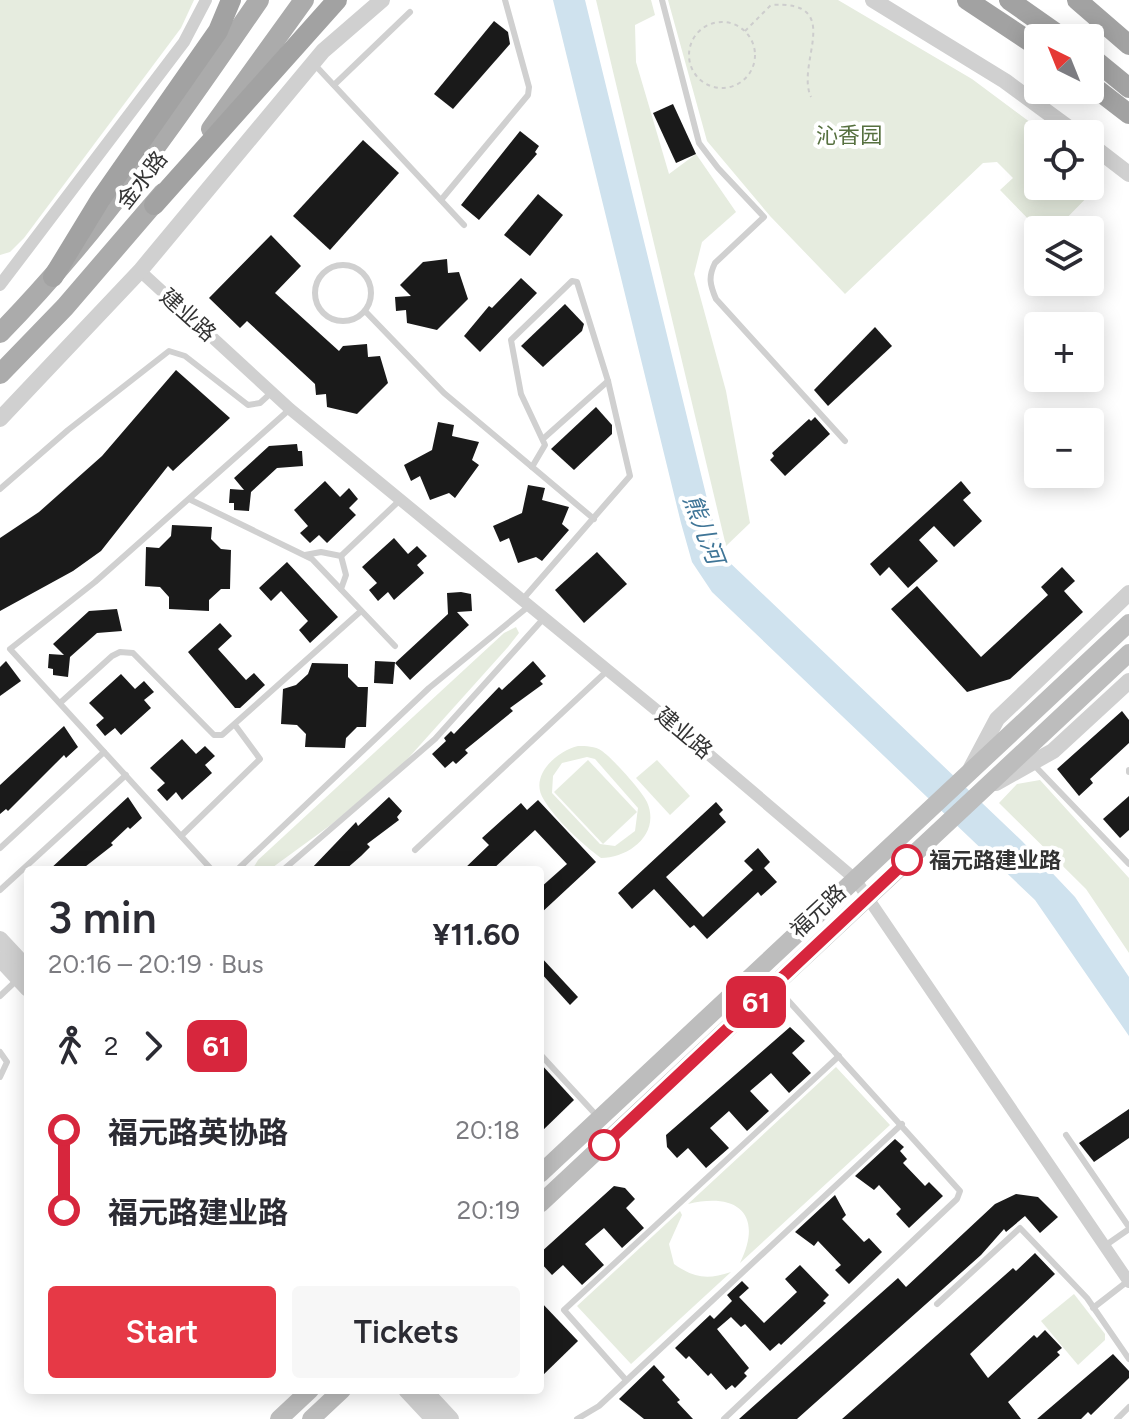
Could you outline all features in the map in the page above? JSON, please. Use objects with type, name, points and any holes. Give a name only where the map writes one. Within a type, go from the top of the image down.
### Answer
[{"type":"highway","points":[[53,277],[100,200],[218,31],[231,0]]},
{"type":"highway","points":[[154,205],[337,0]]},
{"type":"highway","points":[[967,0],[1024,38]]},
{"type":"highway","points":[[1009,0],[1043,24]]},
{"type":"highway","points":[[1077,0],[1129,45]]},
{"type":"highway","points":[[1104,67],[1129,88]]},
{"type":"highway","points":[[1104,95],[1129,114]]},
{"type":"main road","name":"金水路","points":[[0,333],[53,277],[146,163],[257,0]]},
{"type":"main road","name":"金水路","points":[[0,374],[65,307],[154,205],[304,0]]},
{"type":"main road","name":"福元路","points":[[544,1169],[1129,623]]},
{"type":"main road","name":"福元路","points":[[544,1200],[1129,653]]},
{"type":"main road","points":[[279,1419],[306,1394]]},
{"type":"main road","points":[[311,1419],[338,1394]]},
{"type":"street","points":[[0,285],[184,42],[206,0]]},
{"type":"street","points":[[0,419],[140,271],[313,62],[350,24],[382,0]]},
{"type":"street","points":[[873,0],[1005,81],[1058,120]]},
{"type":"street","points":[[1104,155],[1129,174]]},
{"type":"street","name":"建业路","points":[[140,271],[290,409],[608,670],[855,879],[1128,1282]]},
{"type":"street","points":[[966,776],[997,719],[1129,593]]},
{"type":"street","points":[[979,793],[1053,751],[1127,687]]},
{"type":"street","points":[[0,939],[24,977]]},
{"type":"street","points":[[0,959],[24,978]]},
{"type":"street","points":[[410,1394],[433,1419]]},
{"type":"street","points":[[428,1394],[451,1419]]},
{"type":"lane","points":[[441,200],[528,95],[529,87],[505,0]]},
{"type":"lane","points":[[662,0],[699,143],[764,217],[715,263],[710,272],[711,288],[716,299],[845,441]]},
{"type":"lane","points":[[334,85],[410,12]]},
{"type":"lane","points":[[313,62],[464,225]]},
{"type":"lane","points":[[343,265],[363,273],[372,292],[365,311],[345,322],[324,314],[315,293],[323,273],[343,265]]},
{"type":"lane","points":[[241,866],[429,688],[525,603],[630,476],[608,381],[577,282],[572,281],[510,344],[521,394],[544,438],[545,445],[532,467]]},
{"type":"lane","points":[[365,311],[444,393],[594,519]]},
{"type":"lane","points":[[0,489],[68,430],[169,351],[185,356],[248,405],[260,403],[272,392]]},
{"type":"lane","points":[[544,438],[608,381]]},
{"type":"lane","points":[[208,866],[10,649],[191,500],[290,409]]},
{"type":"lane","points":[[191,500],[305,555],[395,646]]},
{"type":"lane","points":[[341,556],[400,500]]},
{"type":"lane","points":[[305,555],[321,552],[341,556]]},
{"type":"lane","points":[[341,556],[346,575],[341,589]]},
{"type":"lane","points":[[60,703],[112,656],[133,653],[214,735],[222,735],[361,611]]},
{"type":"lane","points":[[288,866],[435,739],[544,618]]},
{"type":"lane","points":[[415,850],[608,670]]},
{"type":"lane","points":[[181,836],[260,759],[235,725]]},
{"type":"lane","points":[[0,848],[104,752]]},
{"type":"lane","points":[[1033,764],[1129,864]]},
{"type":"lane","points":[[26,866],[126,775]]},
{"type":"lane","points":[[0,890],[24,868]]},
{"type":"lane","points":[[0,996],[24,980]]},
{"type":"lane","points":[[724,1419],[957,1199],[960,1191],[774,985]]},
{"type":"lane","points":[[0,1052],[7,1062],[0,1077]]},
{"type":"lane","points":[[626,1380],[564,1310],[839,1056]]},
{"type":"lane","points":[[544,1058],[600,1118]]},
{"type":"lane","points":[[577,1419],[599,1406],[902,1124]]},
{"type":"lane","points":[[1066,1135],[1129,1228],[1104,1246]]},
{"type":"lane","points":[[937,1304],[1020,1228],[1093,1308],[1129,1359]]},
{"type":"lane","points":[[1093,1308],[1128,1282]]},
{"type":"lane","points":[[1117,1419],[1129,1407]]},
{"type":"path","points":[[745,32],[771,5],[796,5],[805,11],[816,35],[806,81],[811,97]]},
{"type":"path","points":[[725,23],[745,32],[754,56],[745,78],[722,88],[699,79],[689,56],[699,32],[725,23]]},
{"type":"green space","points":[[0,0],[194,0],[181,28],[24,238],[10,252],[0,255]]},
{"type":"green space","points":[[596,0],[651,0],[655,15],[635,25],[636,62],[669,174],[696,154],[736,212],[702,242],[694,274],[726,391],[750,523],[726,546]]},
{"type":"green space","name":"沁香园","points":[[668,0],[838,0],[972,79],[1027,120],[1024,120],[1024,200],[1084,200],[1069,216],[1025,216],[1000,190],[1013,178],[997,162],[983,163],[845,294],[770,216],[707,141]]},
{"type":"green space","points":[[516,627],[519,633],[403,764],[332,824],[274,866],[254,866],[258,860],[504,633]]},
{"type":"green space","points":[[587,746],[602,751],[644,797],[650,824],[646,834],[632,849],[601,858],[555,816],[544,800],[540,791],[542,774],[554,759],[570,749]],"holes":[[[587,757],[595,759],[638,808],[635,831],[615,846],[600,844],[552,793],[553,776],[562,763]]]},
{"type":"green space","points":[[588,760],[637,812],[603,844],[554,792]]},
{"type":"green space","points":[[657,760],[690,796],[670,815],[636,778]]},
{"type":"green space","points":[[1040,780],[1129,878],[1129,953],[1086,889],[999,803],[1017,784]]},
{"type":"green space","points":[[836,1067],[890,1125],[740,1263],[749,1231],[741,1211],[732,1204],[720,1201],[688,1204]]},
{"type":"green space","points":[[680,1211],[682,1215],[669,1244],[674,1264],[701,1276],[731,1272],[631,1364],[577,1306]]},
{"type":"green space","points":[[1074,1294],[1105,1334],[1105,1340],[1078,1365],[1041,1321]]},
{"type":"water","name":"熊儿河","points":[[553,0],[585,0],[711,515],[726,559],[1022,841],[1075,897],[1129,977],[1129,1036],[1035,900],[712,592],[692,562]]},
{"type":"building","points":[[494,21],[508,32],[510,44],[453,109],[434,94]]},
{"type":"building","points":[[673,104],[696,154],[676,163],[653,113]]},
{"type":"building","points":[[520,131],[539,146],[535,152],[537,154],[479,220],[461,205]]},
{"type":"building","points":[[363,140],[399,173],[330,250],[293,216]]},
{"type":"building","points":[[538,194],[563,215],[530,256],[504,235]]},
{"type":"building","points":[[271,235],[301,266],[275,293],[339,351],[343,346],[367,344],[368,357],[380,356],[388,383],[357,414],[327,407],[326,394],[316,395],[315,384],[247,321],[240,328],[209,298]]},
{"type":"building","points":[[447,259],[448,273],[459,272],[468,299],[437,330],[407,323],[406,310],[396,311],[395,297],[411,296],[400,285],[423,262]]},
{"type":"building","points":[[521,278],[537,293],[480,352],[464,336],[489,306],[492,308]]},
{"type":"building","points":[[565,304],[584,324],[582,331],[543,367],[521,346]]},
{"type":"building","points":[[875,327],[892,346],[828,406],[814,390]]},
{"type":"building","points":[[176,370],[230,418],[173,471],[168,466],[101,551],[73,571],[0,611],[0,538],[39,512],[102,456]]},
{"type":"building","points":[[596,407],[612,425],[612,434],[574,470],[551,449]]},
{"type":"building","points":[[815,417],[830,434],[785,476],[770,460],[774,456],[772,453]]},
{"type":"building","points":[[438,422],[454,425],[452,436],[479,442],[472,460],[479,465],[455,498],[449,493],[430,500],[420,476],[411,481],[404,465],[432,450]]},
{"type":"building","points":[[297,444],[298,451],[302,451],[303,466],[277,468],[251,492],[249,511],[234,510],[234,503],[229,503],[230,489],[244,490],[234,478],[269,446]]},
{"type":"building","points":[[325,481],[340,497],[349,488],[358,499],[349,508],[356,515],[327,543],[319,535],[310,543],[300,533],[308,526],[294,510]]},
{"type":"building","points":[[961,481],[971,493],[963,500],[982,521],[954,547],[934,526],[919,540],[938,561],[908,588],[889,567],[880,576],[870,564]]},
{"type":"building","points":[[528,485],[545,488],[542,500],[569,507],[562,524],[569,530],[542,561],[536,557],[518,563],[509,538],[500,542],[493,526],[522,513]]},
{"type":"building","points":[[172,525],[212,527],[211,539],[221,549],[231,550],[230,589],[221,589],[209,600],[209,611],[169,609],[169,597],[160,587],[145,586],[146,547],[159,548],[171,536]]},
{"type":"building","points":[[394,538],[408,554],[417,546],[427,556],[417,565],[424,573],[394,600],[388,592],[378,601],[369,590],[377,583],[362,567]]},
{"type":"building","points":[[597,552],[627,584],[584,623],[555,590]]},
{"type":"building","points":[[287,562],[338,617],[310,643],[299,630],[308,621],[281,591],[271,601],[259,588]]},
{"type":"building","points":[[1062,567],[1075,581],[1064,591],[1083,612],[1010,679],[967,692],[891,609],[917,586],[981,657],[1048,595],[1041,587]]},
{"type":"building","points":[[447,593],[471,594],[472,611],[457,612],[469,625],[410,680],[395,663],[448,614]]},
{"type":"building","points":[[117,609],[122,631],[97,633],[70,657],[68,677],[53,675],[53,669],[48,668],[49,654],[64,655],[53,644],[89,611]]},
{"type":"building","points":[[220,623],[232,636],[218,649],[246,680],[254,673],[265,685],[240,708],[235,708],[188,652]]},
{"type":"building","points":[[6,661],[21,681],[0,696],[0,667]]},
{"type":"building","points":[[375,661],[395,662],[393,684],[374,683]]},
{"type":"building","points":[[533,661],[546,676],[540,681],[543,684],[510,708],[513,711],[465,750],[468,753],[456,764],[453,761],[445,768],[432,754],[446,741],[444,738],[451,731],[454,734],[499,687],[502,690]]},
{"type":"building","points":[[312,663],[348,664],[348,677],[358,687],[368,687],[366,727],[357,727],[346,738],[345,748],[305,747],[306,734],[297,725],[281,724],[283,689],[296,685],[308,674]]},
{"type":"building","points":[[121,674],[135,689],[144,681],[154,692],[144,700],[151,708],[121,735],[115,728],[105,736],[96,725],[104,718],[89,703]]},
{"type":"building","points":[[1122,711],[1129,720],[1129,743],[1090,779],[1093,783],[1079,796],[1057,769]]},
{"type":"building","points":[[64,726],[78,747],[66,758],[64,755],[8,811],[6,809],[0,814],[0,785]]},
{"type":"building","points":[[182,739],[196,754],[205,746],[215,756],[205,765],[212,773],[182,800],[176,792],[167,801],[157,790],[165,783],[150,768]]},
{"type":"building","points":[[1129,796],[1129,830],[1120,838],[1103,819]]},
{"type":"building","points":[[128,797],[142,818],[130,829],[128,827],[111,843],[113,845],[86,866],[53,866]]},
{"type":"building","points":[[389,797],[402,811],[397,817],[399,820],[367,844],[370,847],[350,866],[314,866],[356,822],[358,826]]},
{"type":"building","points":[[538,800],[596,862],[544,910],[544,884],[567,864],[535,830],[496,866],[467,866],[489,845],[482,838],[521,803],[527,810]]},
{"type":"building","points":[[716,802],[723,810],[719,814],[726,822],[666,877],[703,917],[753,870],[744,861],[758,848],[770,862],[764,868],[777,882],[761,896],[758,892],[707,939],[694,925],[690,928],[654,889],[632,909],[618,893]]},
{"type":"building","points":[[544,960],[578,997],[570,1005],[544,976]]},
{"type":"building","points":[[790,1027],[805,1041],[792,1053],[811,1073],[789,1093],[771,1073],[750,1091],[769,1111],[747,1131],[729,1111],[710,1128],[729,1148],[706,1168],[688,1148],[677,1158],[667,1147],[666,1135]]},
{"type":"building","points":[[544,1067],[574,1100],[544,1129]]},
{"type":"building","points":[[1129,1109],[1129,1138],[1094,1162],[1079,1143]]},
{"type":"building","points":[[895,1139],[904,1147],[900,1151],[907,1159],[903,1163],[925,1186],[929,1182],[943,1196],[909,1228],[896,1214],[901,1209],[879,1185],[874,1190],[855,1176]]},
{"type":"building","points":[[614,1186],[625,1188],[635,1199],[626,1208],[644,1228],[622,1248],[604,1228],[585,1244],[604,1265],[582,1285],[563,1265],[552,1275],[544,1266],[544,1249]]},
{"type":"building","points":[[1016,1194],[1038,1197],[1058,1217],[1040,1233],[1025,1216],[1006,1232],[1004,1229],[981,1255],[797,1419],[739,1419],[898,1278],[906,1287],[995,1204]]},
{"type":"building","points":[[835,1195],[846,1215],[842,1219],[864,1242],[869,1238],[882,1252],[849,1284],[835,1270],[841,1265],[818,1241],[814,1246],[795,1232]]},
{"type":"building","points":[[1035,1253],[1055,1274],[970,1354],[988,1378],[1034,1335],[1037,1338],[1045,1330],[1062,1348],[1057,1352],[1060,1355],[1008,1402],[1021,1419],[842,1419],[1013,1268],[1016,1271]]},
{"type":"building","points":[[800,1265],[829,1295],[823,1301],[826,1303],[781,1345],[779,1343],[770,1351],[745,1324],[741,1327],[731,1317],[717,1329],[749,1368],[744,1373],[747,1376],[735,1388],[732,1385],[726,1390],[711,1373],[708,1376],[689,1356],[686,1359],[675,1348],[710,1315],[714,1319],[732,1301],[727,1295],[742,1281],[749,1288],[739,1297],[764,1323],[797,1292],[785,1279]]},
{"type":"building","points":[[544,1305],[578,1341],[544,1374]]},
{"type":"building","points":[[1113,1354],[1129,1371],[1129,1378],[1091,1415],[1088,1412],[1081,1419],[1037,1419]]},
{"type":"building","points":[[654,1365],[665,1377],[662,1380],[680,1400],[677,1402],[693,1419],[644,1419],[619,1399]]},
{"type":"bus line","name":"61","points":[[604,1145],[907,860]]},
{"type":"place","name":"福元路建业路","points":[[907,860]]}]
